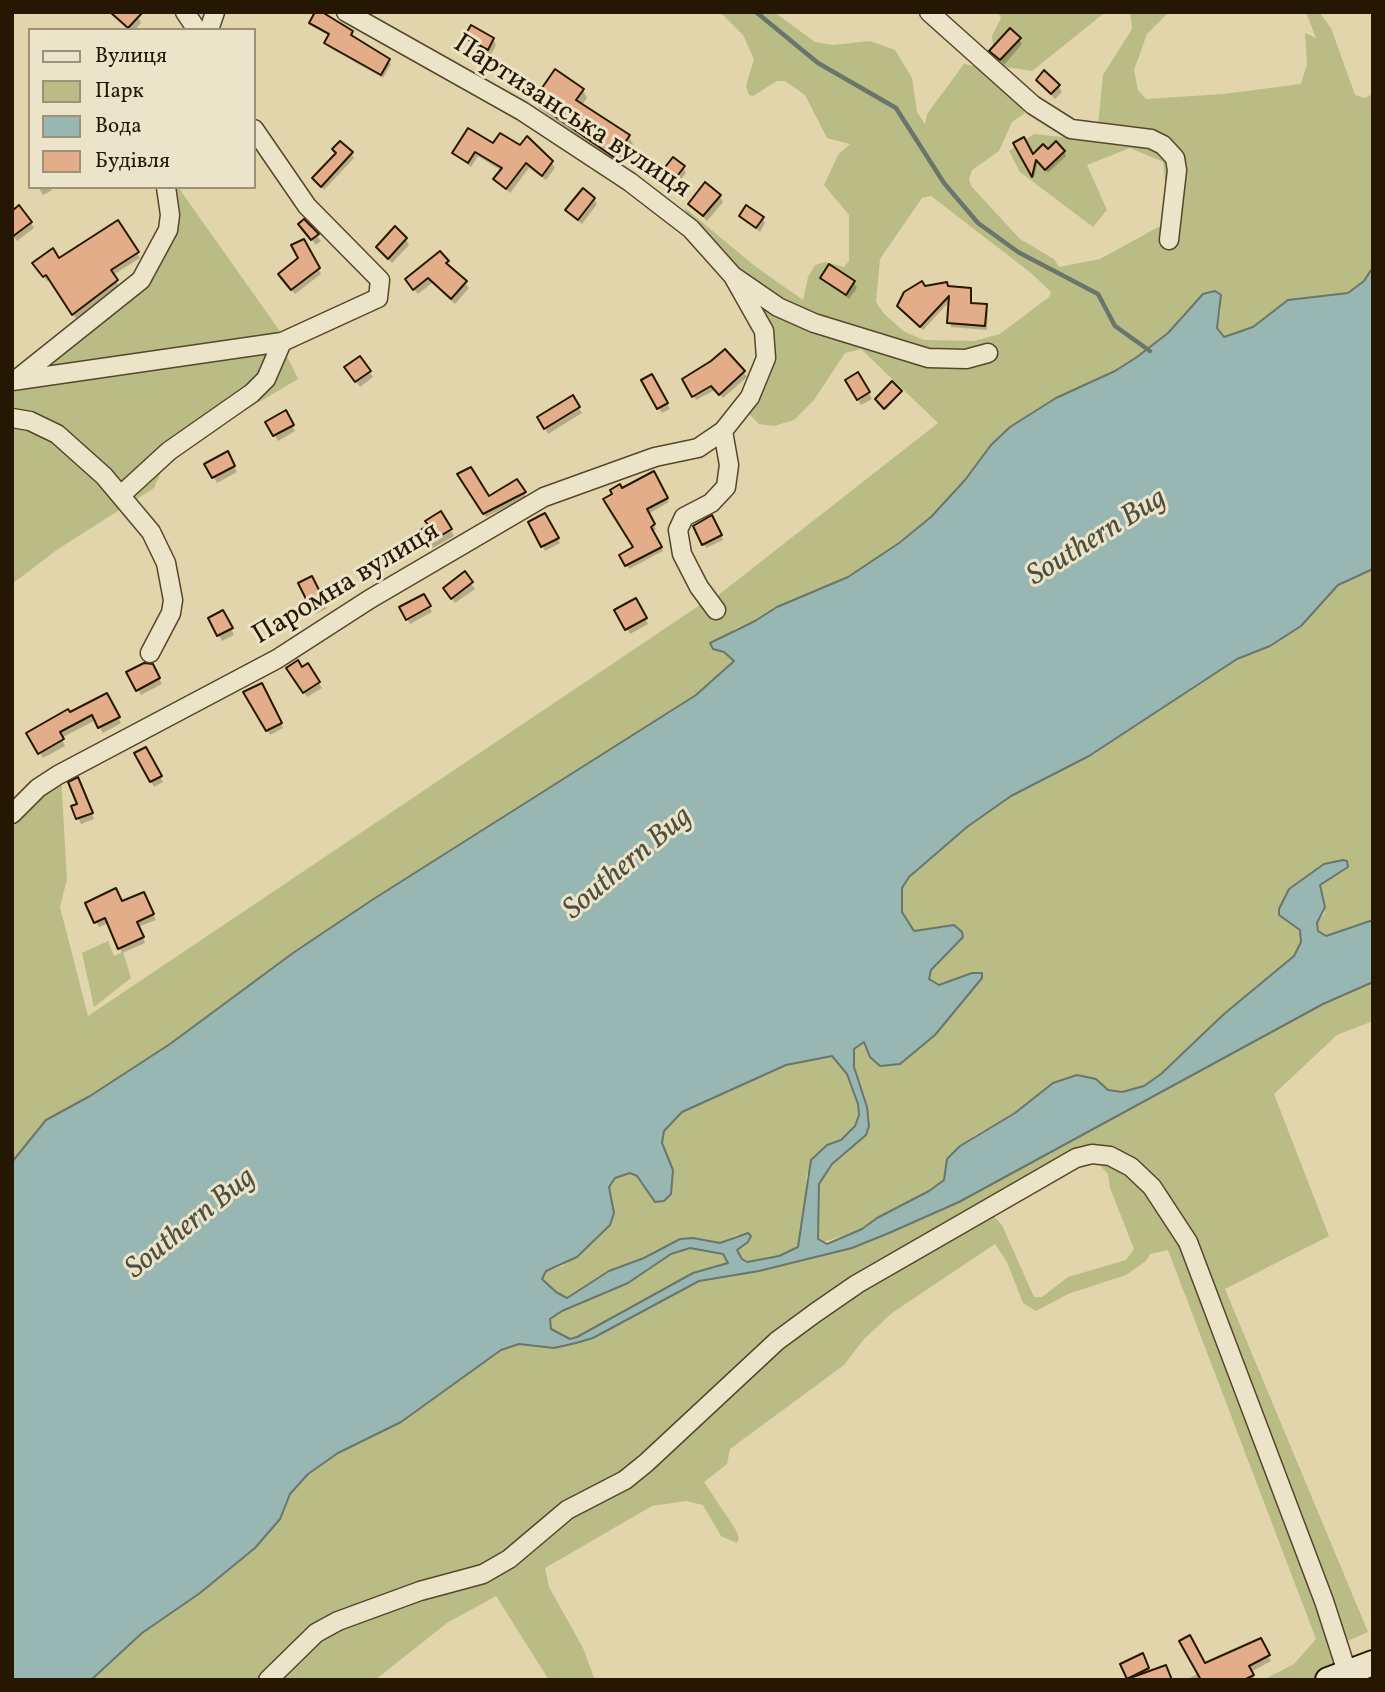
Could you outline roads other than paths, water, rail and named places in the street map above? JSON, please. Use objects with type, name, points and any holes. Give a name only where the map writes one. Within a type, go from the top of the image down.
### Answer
[{"type":"street","points":[[185,12],[196,28]]},
{"type":"street","name":"Партизанська вулиця","points":[[346,12],[522,111],[630,182],[691,229],[733,276],[778,307],[814,323],[915,354],[956,359],[988,353]]},
{"type":"street","points":[[929,12],[1033,105],[1071,129],[1151,139],[1163,145],[1175,158],[1177,170],[1169,240]]},
{"type":"street","points":[[13,380],[282,342],[378,298],[380,280],[307,206],[256,132]]},
{"type":"street","points":[[13,380],[141,280],[168,230],[170,215],[166,189]]},
{"type":"street","name":"Паромна вулиця","points":[[12,814],[38,788],[58,775],[277,659],[370,599],[533,503],[655,457],[698,448],[723,431],[750,397],[766,358],[764,331],[733,276]]},
{"type":"street","points":[[121,495],[169,451],[252,393],[266,379],[282,342]]},
{"type":"street","points":[[12,418],[30,421],[57,434],[104,475],[151,532],[166,563],[173,600],[171,613],[150,653]]},
{"type":"street","points":[[716,610],[699,587],[681,554],[678,530],[684,517],[711,503],[726,487],[729,465],[723,431]]},
{"type":"street","points":[[268,1680],[316,1633],[338,1621],[420,1591],[483,1574],[509,1559],[553,1520],[625,1480],[777,1341],[815,1313],[857,1284],[1041,1178],[1076,1158],[1092,1154],[1110,1156],[1131,1167],[1165,1204],[1188,1241],[1310,1564],[1337,1676],[1373,1663]]},
{"type":"water","name":"Southern Bug","points":[[1373,267],[1373,569],[1338,585],[1301,626],[1270,646],[1237,659],[1089,756],[1011,796],[967,827],[909,877],[902,888],[902,912],[914,931],[954,925],[962,932],[963,937],[931,970],[929,979],[939,985],[972,973],[982,973],[982,978],[935,1035],[900,1064],[880,1066],[870,1057],[864,1042],[854,1049],[854,1067],[867,1107],[869,1126],[866,1135],[832,1164],[819,1184],[818,1239],[827,1244],[862,1229],[877,1218],[929,1191],[944,1180],[947,1159],[960,1146],[1015,1113],[1053,1083],[1077,1075],[1096,1079],[1108,1090],[1122,1092],[1144,1086],[1161,1074],[1224,1014],[1294,956],[1301,942],[1300,930],[1279,915],[1279,909],[1289,889],[1324,864],[1343,860],[1347,861],[1348,867],[1320,885],[1325,907],[1317,923],[1318,931],[1326,936],[1373,920],[1373,982],[1323,1004],[959,1202],[889,1233],[852,1248],[759,1271],[699,1281],[593,1338],[554,1348],[519,1344],[501,1350],[401,1422],[338,1453],[308,1474],[290,1494],[280,1519],[255,1548],[200,1593],[142,1633],[91,1680],[12,1680],[12,1162],[46,1120],[90,1096],[170,1044],[293,953],[372,900],[696,695],[734,661],[724,652],[713,649],[710,643],[777,607],[848,577],[899,543],[931,517],[965,480],[991,445],[1010,427],[1056,398],[1115,371],[1137,357],[1168,333],[1203,294],[1215,291],[1221,295],[1217,328],[1224,337],[1253,327],[1288,300],[1348,293],[1364,281]],"holes":[[[832,1056],[847,1074],[858,1104],[859,1115],[855,1126],[841,1140],[827,1145],[811,1160],[798,1247],[779,1256],[747,1262],[737,1250],[748,1242],[751,1236],[748,1233],[720,1243],[693,1238],[680,1239],[644,1258],[609,1271],[567,1298],[542,1279],[546,1271],[577,1257],[610,1225],[614,1213],[609,1187],[615,1178],[630,1173],[637,1176],[655,1202],[664,1201],[671,1194],[673,1170],[662,1143],[664,1131],[682,1112],[786,1065]],[[690,1248],[723,1254],[728,1263],[693,1273],[577,1337],[570,1339],[551,1329],[550,1319],[562,1311],[628,1283],[671,1254]]]},
{"type":"waterway","points":[[756,12],[818,63],[896,108],[944,183],[978,223],[1018,252],[1098,294],[1115,326],[1150,351]]}]
